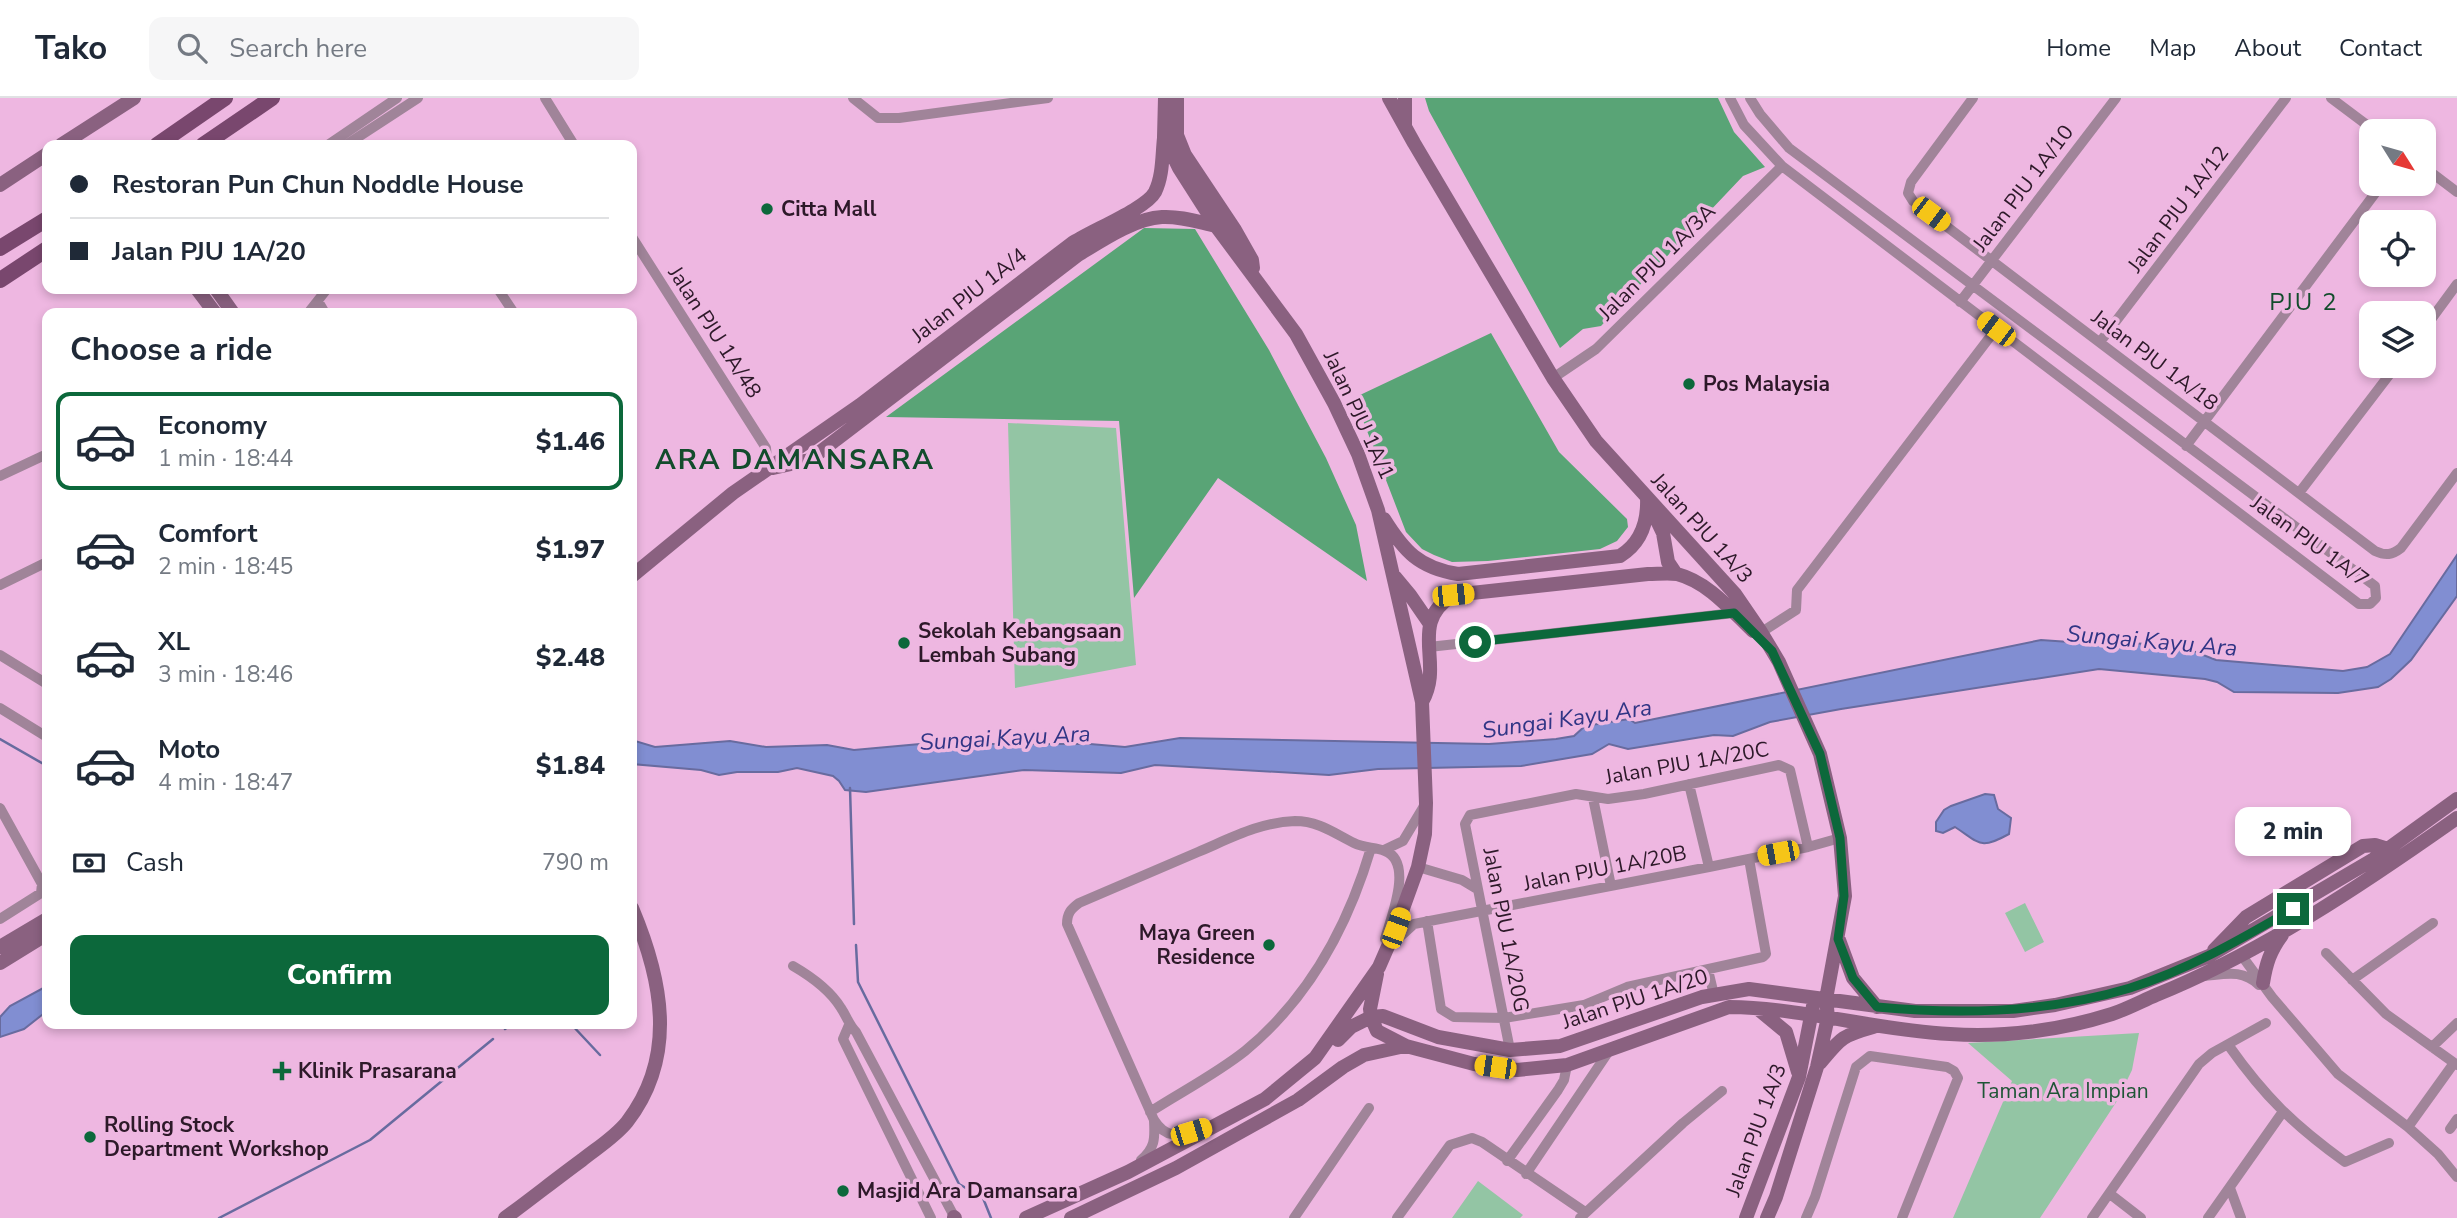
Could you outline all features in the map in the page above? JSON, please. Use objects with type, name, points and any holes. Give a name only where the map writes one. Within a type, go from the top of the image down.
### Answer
[{"type":"main road","points":[[164,140],[225,98]]},
{"type":"main road","points":[[210,140],[272,98]]},
{"type":"main road","points":[[0,248],[42,222]]},
{"type":"main road","points":[[0,280],[42,252]]},
{"type":"street","points":[[69,140],[134,98]]},
{"type":"street","points":[[335,140],[397,98]]},
{"type":"street","points":[[354,140],[418,98]]},
{"type":"street","points":[[545,98],[571,140]]},
{"type":"street","points":[[853,98],[878,118],[899,118],[1048,98]]},
{"type":"street","name":"Jalan PJU 1A/1","points":[[1026,1218],[1128,1172],[1265,1099],[1315,1058],[1378,967],[1386,951],[1418,867],[1424,834],[1426,803],[1422,704],[1378,510],[1358,454],[1332,398],[1296,334],[1216,226],[1179,168],[1164,136],[1166,98]]},
{"type":"street","points":[[1177,98],[1177,135],[1185,155],[1241,240],[1252,260],[1254,276]]},
{"type":"street","points":[[1379,98],[1403,136],[1414,143]]},
{"type":"street","points":[[1390,98],[1405,127]]},
{"type":"street","points":[[1405,98],[1405,127]]},
{"type":"street","name":"Jalan PJU 1A/7","points":[[1730,98],[1744,125],[1782,166],[2359,604],[2370,604],[2376,598],[2375,586],[1789,148],[1750,98]]},
{"type":"street","name":"Jalan PJU 1A/18","points":[[1973,98],[1911,182],[1908,192],[1913,201],[2375,551],[2384,555],[2401,548],[2457,473]]},
{"type":"street","name":"Jalan PJU 1A/10","points":[[1960,302],[2116,98]]},
{"type":"street","name":"Jalan PJU 1A/12","points":[[2100,342],[2286,98]]},
{"type":"street","points":[[2332,98],[2359,119]]},
{"type":"street","name":"Jalan PJU 1A/3","points":[[1405,127],[1553,378],[1596,441],[1735,594],[1775,656],[1820,754],[1840,838],[1844,896],[1838,939],[1820,999],[1811,1014],[1799,1077],[1746,1218]]},
{"type":"street","name":"Jalan PJU 1A/4","points":[[765,470],[809,460],[1147,202],[1152,197],[1160,177],[1164,136]]},
{"type":"street","points":[[0,185],[42,157]]},
{"type":"street","name":"Jalan PJU 1A/3A","points":[[1553,378],[1596,349],[1782,166]]},
{"type":"street","points":[[2436,176],[2457,192]]},
{"type":"street","points":[[2186,446],[2373,196]]},
{"type":"street","name":"Jalan PJU 1A/4","points":[[637,572],[733,493],[866,400],[1071,244],[1149,218],[1182,218],[1216,226]]},
{"type":"street","name":"Jalan PJU 1A/48","points":[[637,245],[766,448]]},
{"type":"street","points":[[2436,313],[2457,284]]},
{"type":"street","points":[[312,308],[323,294]]},
{"type":"street","points":[[318,301],[322,308]]},
{"type":"street","points":[[1422,704],[1432,678],[1430,624],[1440,603],[1453,595],[1648,574],[1676,574],[1707,589],[1759,634],[1796,610],[1797,590],[1996,329]]},
{"type":"street","points":[[2299,494],[2387,378]]},
{"type":"street","points":[[765,470],[766,448],[786,455]]},
{"type":"street","points":[[0,476],[42,456]]},
{"type":"street","points":[[1378,510],[1407,553],[1434,568],[1458,574],[1620,556],[1628,551],[1640,536],[1646,523],[1647,498]]},
{"type":"street","points":[[1647,498],[1663,533],[1668,562],[1676,574]]},
{"type":"street","points":[[0,585],[42,564]]},
{"type":"street","points":[[1393,576],[1430,624]]},
{"type":"street","name":"Jalan PJU 1A/3","points":[[1429,647],[1734,613]]},
{"type":"street","points":[[0,655],[42,681]]},
{"type":"street","points":[[0,708],[42,734]]},
{"type":"street","name":"Jalan PJU 1A/20C","points":[[1466,819],[1576,794],[1608,799],[1644,794],[1779,765],[1790,770],[1808,847]]},
{"type":"street","points":[[1689,784],[1709,867]]},
{"type":"street","points":[[1593,798],[1611,887]]},
{"type":"street","points":[[2204,958],[2246,917],[2364,846],[2375,845],[2388,849],[2457,799]]},
{"type":"street","points":[[1384,850],[1403,841],[1426,803]]},
{"type":"street","points":[[0,808],[42,887]]},
{"type":"street","name":"Jalan PJU 1A/20","points":[[2242,956],[2227,952],[2204,962],[2204,958],[2130,988],[2055,1005],[2013,1011],[1914,1011],[1749,989],[1714,995],[1630,1020],[1560,1045],[1510,1049],[1438,1037],[1392,1018],[1371,1017],[1377,1031],[1406,1046],[1474,1064],[1517,1070],[1567,1065],[1729,1007],[1755,1007],[1811,1014],[1875,1027],[1951,1035],[2019,1032],[2112,1014],[2203,976],[2242,956],[2393,864],[2457,818]]},
{"type":"street","name":"Jalan PJU 1A/20G","points":[[1466,819],[1476,889],[1510,1049]]},
{"type":"street","points":[[1217,1124],[1176,1136],[1168,1135],[1159,1129],[1067,924],[1067,916],[1071,908],[1079,903],[1260,827],[1294,821],[1307,822],[1326,827],[1353,843],[1384,850],[1394,856],[1399,863],[1400,878],[1378,967],[1371,1017],[1351,1027],[1311,1072],[1265,1099]]},
{"type":"street","name":"Jalan PJU 1A/20B","points":[[1386,951],[1414,924],[1611,887],[1808,847],[1840,838]]},
{"type":"street","points":[[1152,1116],[1244,1051],[1293,1004],[1339,933],[1371,848]]},
{"type":"street","points":[[1427,922],[1441,1009],[1454,1017],[1504,1018],[1584,1005],[1627,987],[1763,957],[1766,954],[1749,859]]},
{"type":"street","points":[[1418,867],[1462,880],[1476,889]]},
{"type":"street","points":[[0,919],[42,891]]},
{"type":"street","points":[[0,947],[42,922]]},
{"type":"street","points":[[505,1218],[610,1138],[626,1122],[644,1093],[659,1050],[661,1013],[652,969],[637,923]]},
{"type":"street","points":[[2351,980],[2433,923]]},
{"type":"street","points":[[2263,984],[2266,962],[2273,947],[2287,929]]},
{"type":"street","points":[[0,963],[42,937]]},
{"type":"street","points":[[1838,939],[1853,978],[1877,1007]]},
{"type":"street","points":[[2326,953],[2386,1014],[2456,1064],[2408,1127]]},
{"type":"street","points":[[2242,956],[2338,1074],[2408,1127],[2438,1154],[2457,1177]]},
{"type":"street","points":[[793,966],[816,981],[843,1011],[955,1218]]},
{"type":"street","points":[[1707,970],[1714,995]]},
{"type":"street","points":[[2203,976],[2239,972],[2252,978],[2273,997]]},
{"type":"street","name":"Jalan PJU 1A/3","points":[[1767,1218],[1817,1067],[1828,1017],[1820,999]]},
{"type":"street","points":[[1755,1007],[1786,1032],[1799,1077]]},
{"type":"street","points":[[2092,1218],[2199,1064],[2212,1053],[2266,1023]]},
{"type":"street","points":[[2432,1047],[2457,1023]]},
{"type":"street","points":[[849,1025],[844,1039],[931,1218]]},
{"type":"street","points":[[1817,1067],[1845,1035],[1875,1027]]},
{"type":"street","points":[[2228,1045],[2252,1079],[2282,1113],[2345,1161],[2389,1143]]},
{"type":"street","points":[[1071,1218],[1189,1161],[1298,1100],[1364,1055],[1406,1046]]},
{"type":"street","name":"Jalan PJU 1A/20","points":[[1527,1174],[1612,1048]]},
{"type":"street","points":[[1805,1218],[1815,1197],[1856,1067],[1870,1056],[1947,1066],[1958,1079],[1902,1218]]},
{"type":"street","points":[[1507,1161],[1559,1090],[1567,1065]]},
{"type":"street","points":[[1397,1218],[1454,1143],[1476,1139],[1582,1215],[1722,1091]]},
{"type":"street","points":[[1294,1218],[1369,1108]]},
{"type":"street","points":[[2208,1218],[2282,1113]]},
{"type":"street","points":[[1128,1172],[1151,1152],[1155,1143],[1152,1116]]},
{"type":"street","points":[[2450,1129],[2457,1119]]},
{"type":"street","points":[[2230,1188],[2241,1218]]},
{"type":"street","points":[[2110,1195],[2141,1218]]},
{"type":"green space","points":[[1425,98],[1718,98],[1734,132],[1765,167],[1743,176],[1601,326],[1583,329],[1560,348],[1429,111]]},
{"type":"green space","points":[[1144,228],[1195,229],[1269,350],[1326,458],[1356,525],[1367,581],[1218,478],[1134,598],[1119,421],[886,417]]},
{"type":"green space","points":[[1491,333],[1559,452],[1627,519],[1628,527],[1617,541],[1600,549],[1488,561],[1452,562],[1422,549],[1406,532],[1359,410],[1360,395]]},
{"type":"green space","points":[[1008,423],[1116,428],[1136,665],[1015,688]]},
{"type":"green space","points":[[2025,903],[2044,942],[2025,952],[2005,913]]},
{"type":"green space","name":"Taman Ara Impian","points":[[2139,1033],[2132,1070],[2117,1101],[2040,1218],[1953,1218],[2012,1081],[1968,1043]]},
{"type":"green space","points":[[1478,1181],[1523,1215],[1520,1218],[1452,1218]]},
{"type":"water","points":[[2457,555],[2457,596],[2411,660],[2378,687],[2338,693],[2234,692],[2217,682],[2205,679],[2099,669],[1841,709],[1770,722],[1733,736],[1714,735],[1628,749],[1609,744],[1592,754],[1521,766],[1378,769],[1329,775],[1155,765],[1121,773],[1024,770],[866,792],[845,790],[833,776],[797,768],[778,772],[719,775],[701,770],[637,764],[637,742],[655,747],[730,741],[766,747],[827,745],[854,750],[920,744],[1090,744],[1125,747],[1180,738],[1489,744],[1556,739],[1574,736],[1585,726],[1629,719],[1635,723],[2041,640],[2175,644],[2216,660],[2343,671],[2367,667],[2390,654]]},
{"type":"water","points":[[1985,794],[1994,795],[1998,809],[2011,818],[2009,834],[1992,842],[1981,843],[1955,827],[1943,833],[1936,831],[1936,822],[1944,810]]},
{"type":"water","points":[[42,989],[42,1015],[24,1029],[0,1037],[0,1017],[10,1006]]},
{"type":"waterway","points":[[0,739],[42,763]]},
{"type":"waterway","points":[[850,788],[854,924]]},
{"type":"waterway","points":[[856,945],[858,982],[959,1184],[983,1198],[991,1218]]},
{"type":"waterway","points":[[576,1029],[600,1055]]},
{"type":"waterway","points":[[219,1218],[370,1140],[493,1039]]},
{"type":"place","name":"Citta Mall","points":[[767,209]]},
{"type":"place","name":"Pos Malaysia","points":[[1689,384]]},
{"type":"place","name":"Sekolah Kebangsaan Lembah Subang","points":[[904,643]]},
{"type":"place","name":"Maya Green Residence","points":[[1269,945]]},
{"type":"place","name":"Klinik Prasarana","points":[[282,1071]]},
{"type":"place","name":"Rolling Stock Department Workshop","points":[[90,1137]]},
{"type":"place","name":"Masjid Ara Damansara","points":[[843,1191]]},
{"type":"district","name":"PJU 2","points":[[2304,302]]},
{"type":"district","name":"ARA DAMANSARA","points":[[795,460]]},
{"type":"route","points":[[1475,642],[1734,613],[1772,651],[1779,662],[1820,754],[1840,838],[1844,896],[1838,939],[1853,978],[1867,999],[1877,1007],[1914,1011],[2013,1011],[2055,1005],[2130,988],[2199,961],[2293,909]]},
{"type":"water label","name":"Sungai Kayu Ara","points":[[2152,641]]},
{"type":"water label","name":"Sungai Kayu Ara","points":[[1567,719]]},
{"type":"water label","name":"Sungai Kayu Ara","points":[[1005,738]]}]
